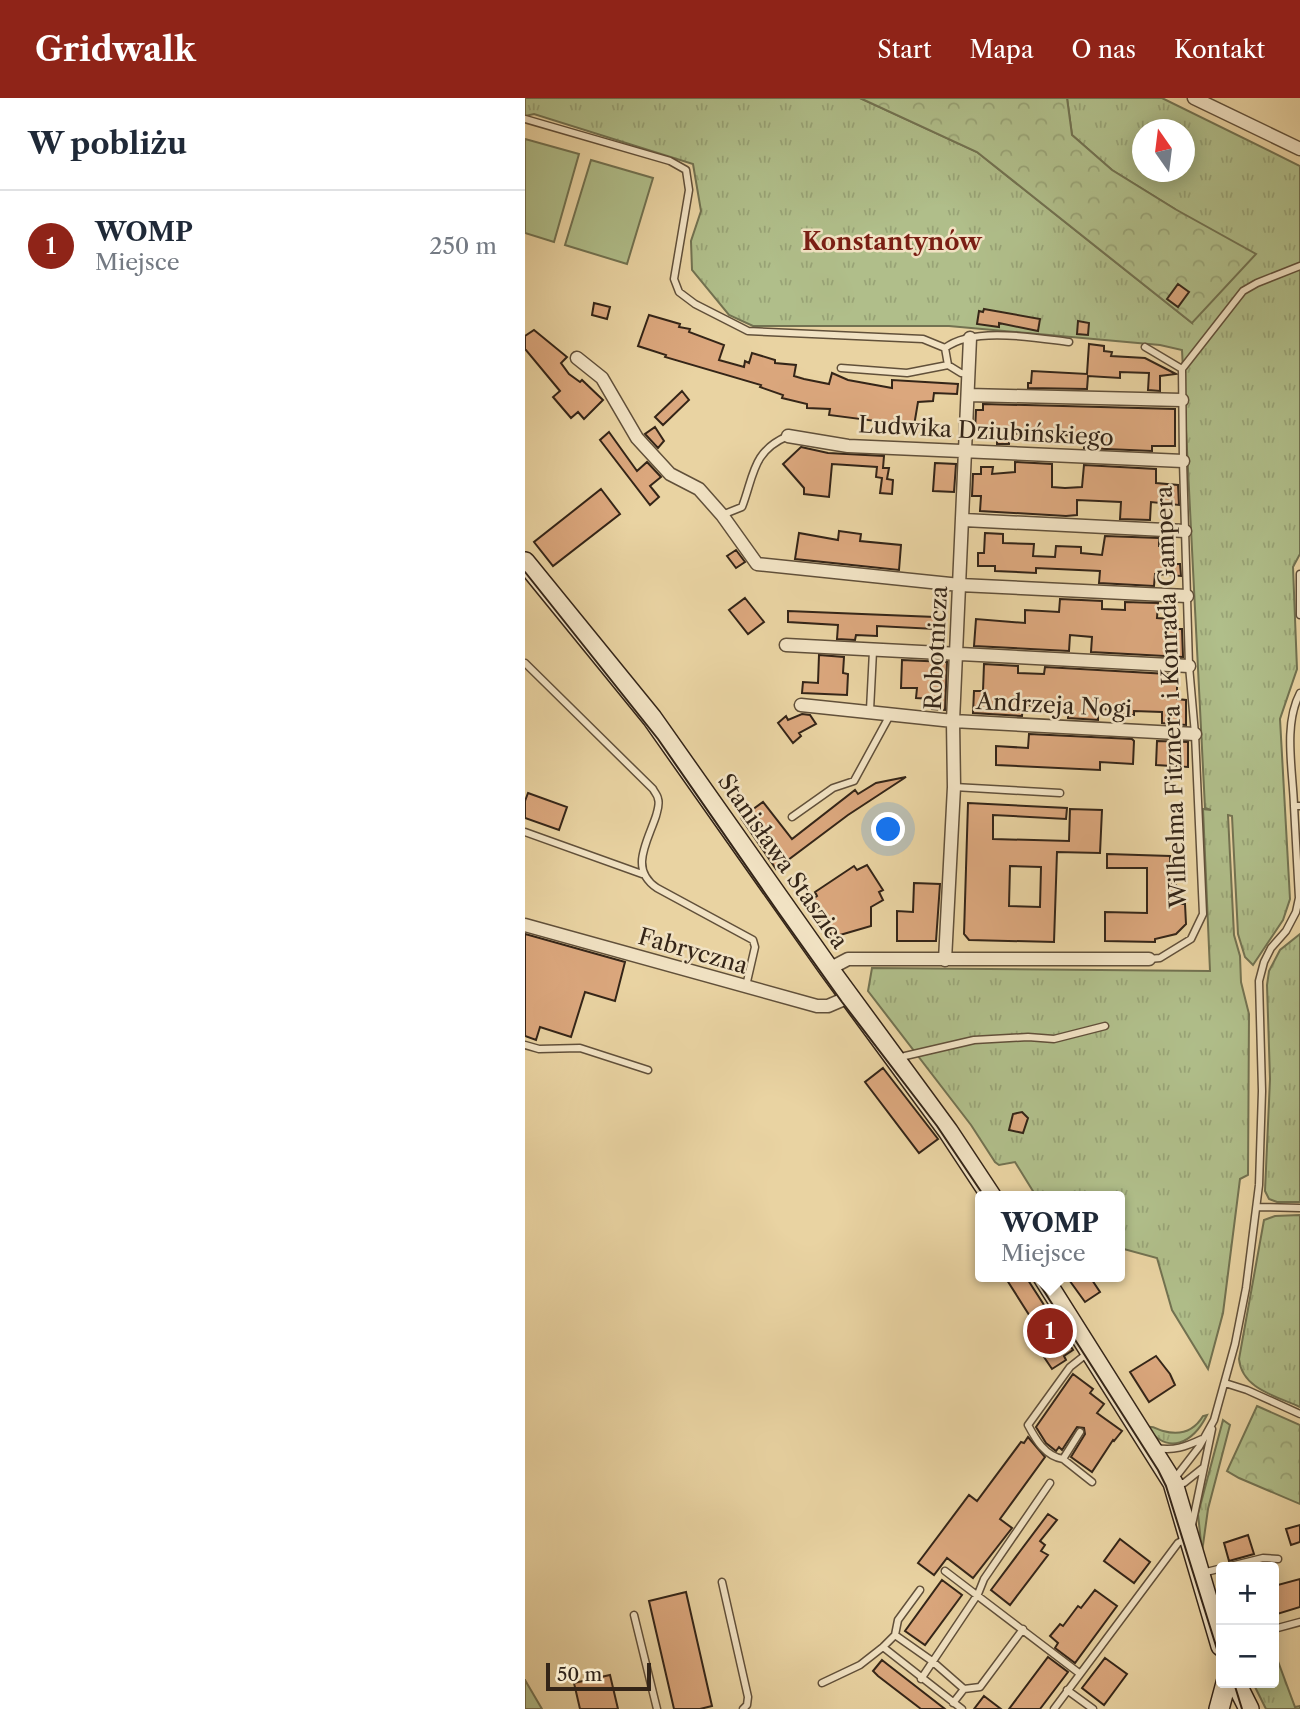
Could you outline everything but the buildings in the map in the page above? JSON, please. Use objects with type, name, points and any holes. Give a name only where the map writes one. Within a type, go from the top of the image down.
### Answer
[{"type":"street","points":[[1194,98],[1300,149]]},
{"type":"street","name":"Robotnicza","points":[[945,960],[970,338]]},
{"type":"street","points":[[577,358],[603,378],[637,438],[670,474],[699,489],[722,515],[757,564],[960,585],[1187,596]]},
{"type":"street","points":[[968,395],[1182,400]]},
{"type":"street","name":"Ludwika Dziubińskiego","points":[[788,436],[848,446],[1183,461]]},
{"type":"street","points":[[964,520],[1185,531]]},
{"type":"street","name":"Stanisława Staszica","points":[[525,562],[652,718],[849,997],[948,1131],[988,1191]]},
{"type":"street","points":[[786,645],[1189,666]]},
{"type":"street","name":"Andrzeja Nogi","points":[[801,705],[870,710],[890,715],[953,721],[1195,734]]},
{"type":"street","name":"Fabryczna","points":[[525,925],[817,1006],[828,1006],[849,997]]},
{"type":"street","name":"Wilhelma Fitznera i Konrada Gampera","points":[[829,969],[848,959],[1149,959]]},
{"type":"street","points":[[1046,1282],[1173,1483],[1216,1625]]},
{"type":"street","points":[[1219,1709],[1225,1688]]},
{"type":"street","points":[[1238,1688],[1249,1709]]},
{"type":"lane","points":[[525,119],[670,161],[686,170],[689,190],[674,279],[679,292],[695,304],[748,331],[923,339],[945,348]]},
{"type":"lane","points":[[1145,347],[1182,369],[1243,291],[1300,266]]},
{"type":"lane","points":[[945,348],[956,341],[970,338],[1016,336],[1069,342]]},
{"type":"lane","points":[[945,348],[948,365]]},
{"type":"lane","points":[[841,368],[907,373],[948,365],[961,373],[969,374]]},
{"type":"lane","name":"Wilhelma Fitznera i Konrada Gampera","points":[[1149,959],[1160,958],[1191,939],[1203,914],[1195,734],[1189,666],[1182,369]]},
{"type":"lane","points":[[722,515],[742,508],[754,467],[772,442],[788,436]]},
{"type":"lane","points":[[1300,574],[1300,615]]},
{"type":"lane","points":[[870,710],[873,651]]},
{"type":"lane","points":[[525,663],[644,780],[659,799],[658,811],[641,863],[642,874],[657,888],[753,940],[755,947],[745,988]]},
{"type":"lane","points":[[1054,1709],[1079,1672],[1178,1543],[1189,1536],[1246,1288],[1257,1207],[1262,1091],[1259,981],[1264,962],[1272,948],[1298,913],[1297,806],[1291,730],[1293,708],[1300,693]]},
{"type":"lane","points":[[792,817],[833,788],[854,781],[890,715]]},
{"type":"lane","points":[[954,787],[1060,793]]},
{"type":"lane","points":[[525,832],[642,874]]},
{"type":"lane","points":[[897,1062],[905,1056],[974,1040],[1028,1037],[1054,1039],[1105,1026]]},
{"type":"lane","points":[[525,1045],[539,1049],[580,1048],[648,1070]]},
{"type":"lane","points":[[1257,1207],[1300,1208]]},
{"type":"lane","points":[[1090,1351],[1070,1367],[1028,1425],[1039,1445],[1055,1458],[1063,1459],[1092,1482]]},
{"type":"lane","points":[[1225,1383],[1300,1414]]},
{"type":"lane","points":[[1173,1483],[1214,1420]]},
{"type":"lane","points":[[1063,1459],[1080,1432]]},
{"type":"lane","points":[[1151,1447],[1171,1450],[1183,1448],[1204,1438]]},
{"type":"lane","points":[[1173,1483],[1184,1483],[1204,1467]]},
{"type":"lane","points":[[921,1679],[1050,1483]]},
{"type":"lane","points":[[1200,1574],[1262,1558],[1278,1559]]},
{"type":"lane","points":[[945,1571],[1079,1672]]},
{"type":"lane","points":[[722,1582],[748,1697],[747,1705],[743,1709]]},
{"type":"lane","points":[[822,1683],[860,1665],[883,1647],[895,1635],[898,1620],[920,1590]]},
{"type":"lane","points":[[634,1615],[657,1709]]},
{"type":"lane","points":[[1279,1628],[1300,1622]]},
{"type":"lane","points":[[953,1703],[964,1689],[980,1687],[1023,1629]]},
{"type":"lane","points":[[895,1635],[932,1661],[964,1689]]},
{"type":"lane","points":[[883,1647],[961,1709]]},
{"type":"lane","points":[[1067,1690],[1093,1709]]},
{"type":"green space","points":[[525,98],[860,98],[977,152],[1192,323],[1175,209],[1112,170],[1072,135],[1067,98],[1162,98],[1300,166],[1300,554],[1293,567],[1297,669],[1280,719],[1290,899],[1283,920],[1253,965],[1245,957],[1238,934],[1232,816],[1228,815],[1234,935],[1249,1014],[1248,1175],[1240,1179],[1223,1313],[1208,1369],[1172,1310],[1157,1258],[1125,1249],[1125,1191],[1033,1191],[1015,1162],[999,1165],[995,1162],[971,1125],[868,991],[872,968],[1210,971],[1203,809],[1211,810],[1205,808],[1182,350],[1160,345],[949,326],[753,326],[729,315],[692,270],[691,241],[701,211],[693,164],[534,114],[525,116]]},
{"type":"green space","points":[[860,98],[1067,98],[1072,135],[1112,170],[1256,254],[1192,323],[977,152]]},
{"type":"green space","points":[[525,139],[579,154],[554,242],[525,233]]},
{"type":"green space","points":[[591,160],[653,178],[627,264],[565,245]]},
{"type":"green space","points":[[1300,934],[1300,1202],[1277,1202],[1269,1199],[1265,1191],[1270,1079],[1267,985],[1269,971],[1280,950]]},
{"type":"green space","points":[[1300,1215],[1300,1407],[1253,1384],[1246,1378],[1239,1359],[1264,1220],[1275,1216]]},
{"type":"green space","points":[[1257,1406],[1300,1425],[1300,1504],[1227,1471]]},
{"type":"green space","points":[[1207,1415],[1195,1433],[1180,1442],[1163,1441],[1147,1427],[1181,1432],[1191,1429]]},
{"type":"green space","points":[[1223,1420],[1230,1425],[1208,1509],[1202,1552],[1198,1514]]},
{"type":"green space","points":[[1279,1664],[1295,1707],[1300,1706],[1300,1709],[1266,1709],[1256,1688],[1279,1688]]},
{"type":"green space","points":[[525,1680],[542,1709],[525,1709]]},
{"type":"tram line","points":[[525,572],[658,739],[842,1002],[937,1126],[981,1191]]},
{"type":"tram line","points":[[1038,1282],[1166,1486],[1216,1646]]},
{"type":"tram line","points":[[1236,1688],[1242,1709]]},
{"type":"place","name":"WOMP","points":[[1050,1331]]},
{"type":"district","name":"Konstantynów","points":[[892,242]]}]
